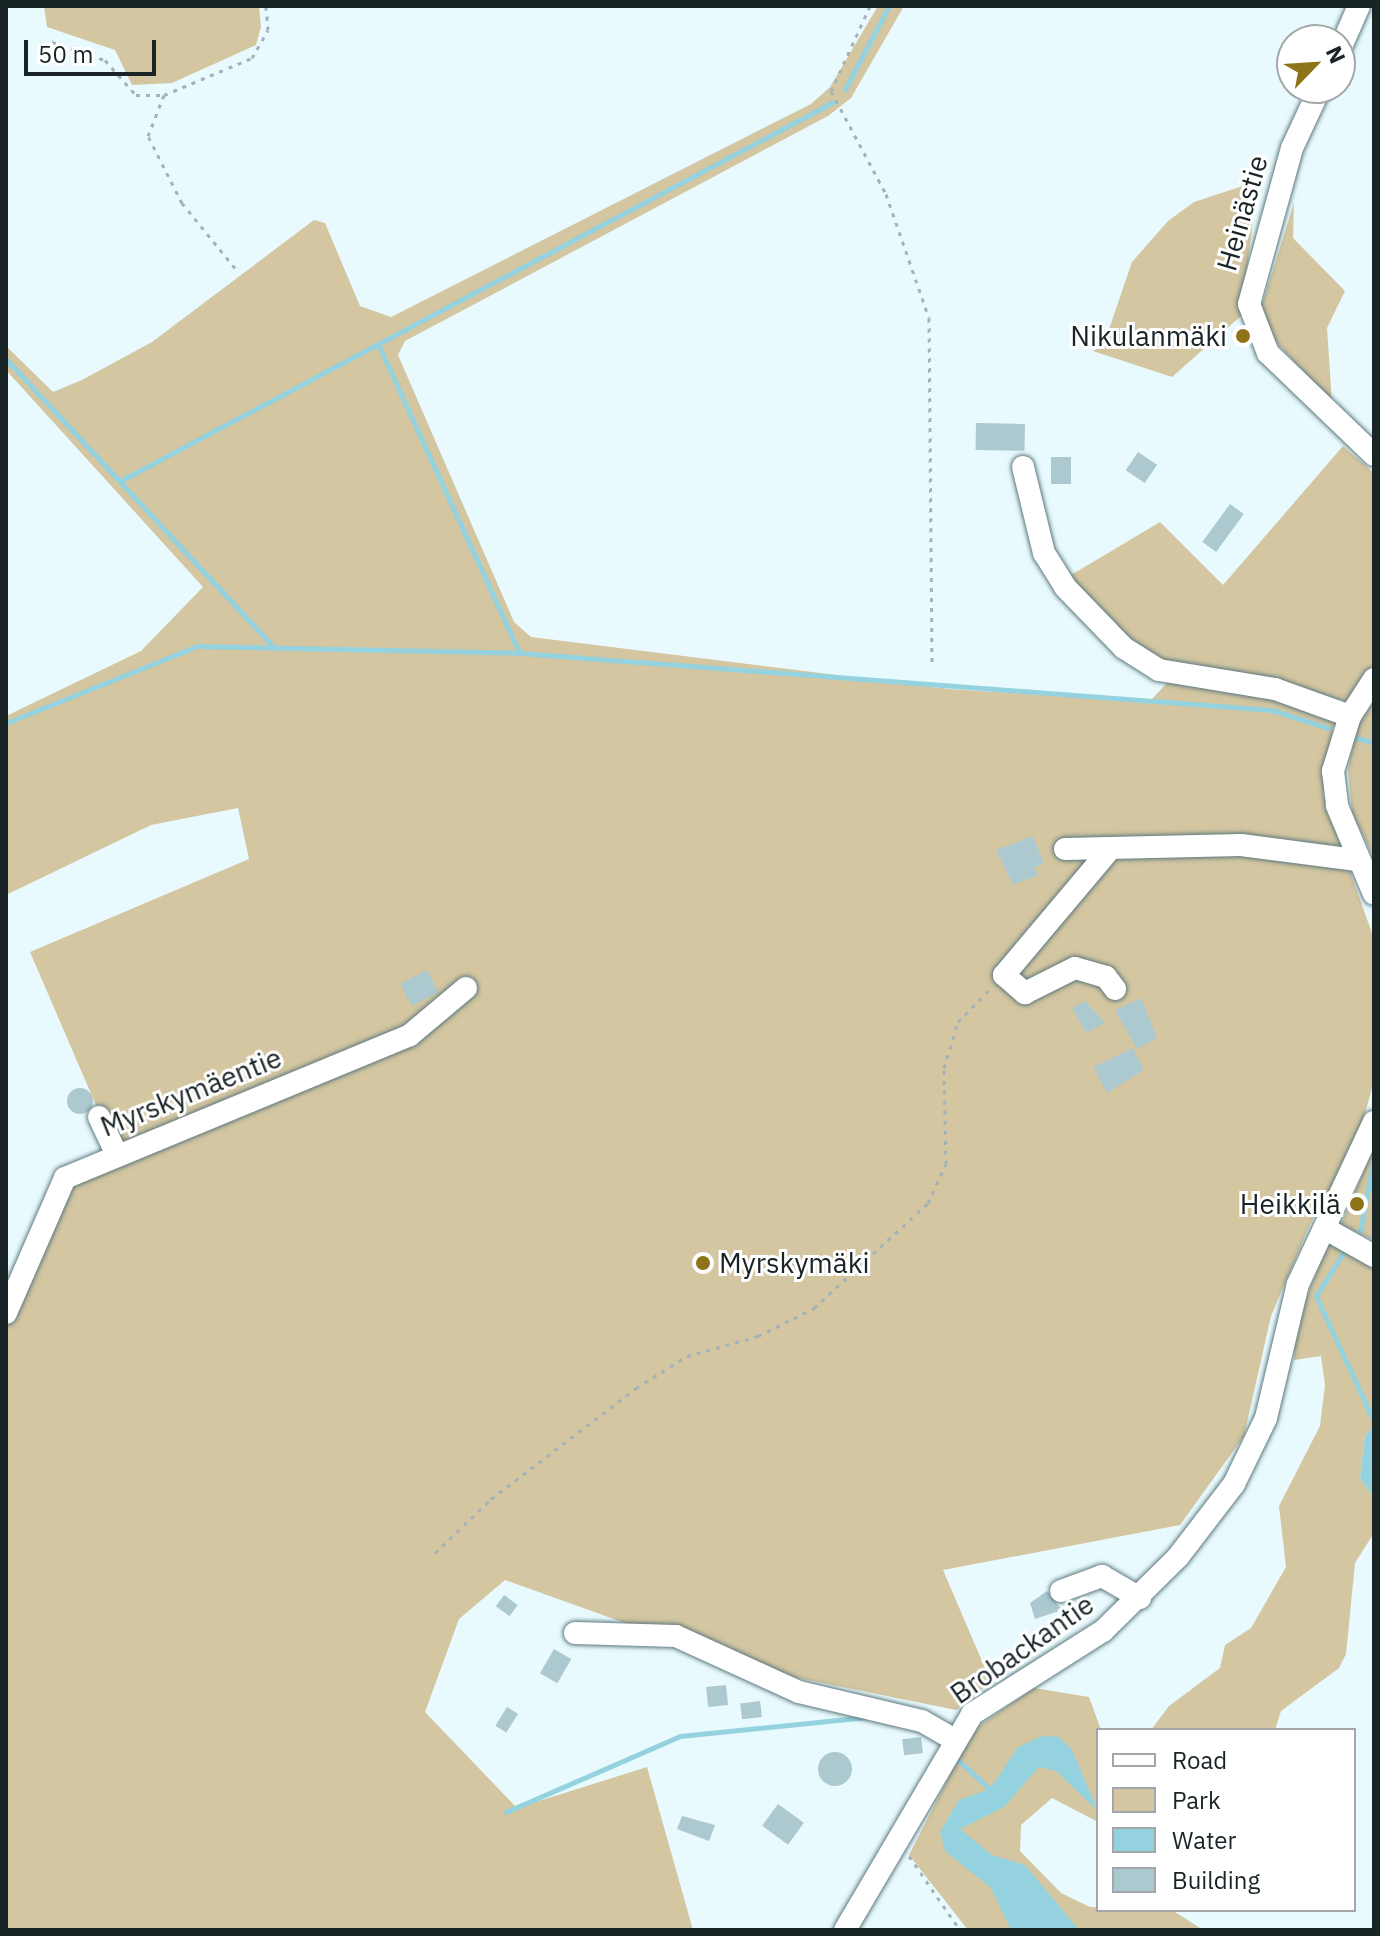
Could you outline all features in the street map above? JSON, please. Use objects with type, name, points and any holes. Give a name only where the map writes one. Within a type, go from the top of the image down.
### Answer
[{"type":"street","name":"Heinästie","points":[[1313,104],[1292,148],[1249,304],[1268,353],[1374,455]]},
{"type":"street","points":[[1023,467],[1044,553],[1065,587],[1124,648],[1159,670],[1275,689],[1350,716]]},
{"type":"street","points":[[1374,679],[1350,716],[1333,771],[1357,860],[1374,894]]},
{"type":"street","points":[[1065,849],[1241,845],[1357,860]]},
{"type":"street","points":[[1111,848],[1004,975],[1025,993],[1075,968],[1106,977],[1115,989]]},
{"type":"street","name":"Myrskymäentie","points":[[6,1313],[65,1178],[410,1035],[466,988]]},
{"type":"street","points":[[99,1117],[117,1155]]},
{"type":"street","name":"Brobackantie","points":[[845,1930],[898,1845],[953,1739],[972,1714],[1058,1663],[1140,1598],[1213,1515],[1256,1446],[1282,1332],[1374,1122]]},
{"type":"street","points":[[1326,1229],[1374,1256]]},
{"type":"street","points":[[1061,1591],[1102,1576],[1140,1598]]},
{"type":"street","points":[[575,1633],[676,1636],[799,1692],[922,1721],[953,1739]]},
{"type":"path","points":[[52,42],[105,60],[136,95],[164,95],[252,58],[268,30],[266,6]]},
{"type":"path","points":[[870,6],[831,91],[886,194],[929,318],[932,662]]},
{"type":"path","points":[[164,95],[148,136],[158,159],[203,235],[235,268]]},
{"type":"path","points":[[435,1553],[491,1499],[636,1388],[722,1341],[758,1336],[814,1308],[928,1203],[946,1164],[944,1068],[958,1022],[1004,975]]},
{"type":"path","points":[[898,1845],[960,1930]]},
{"type":"green space","points":[[44,6],[259,6],[261,27],[256,45],[172,83],[132,85],[115,50],[47,27]]},
{"type":"green space","points":[[878,6],[904,6],[851,98],[828,116],[405,341],[398,355],[514,622],[531,637],[949,689],[1149,702],[1168,682],[1289,700],[1334,719],[1323,795],[1374,939],[1374,1080],[1357,1144],[1311,1222],[1271,1316],[1244,1436],[1180,1525],[943,1570],[991,1682],[956,1710],[753,1669],[505,1580],[459,1619],[425,1712],[517,1808],[647,1767],[693,1930],[6,1930],[6,1313],[65,1178],[117,1154],[30,952],[249,859],[238,808],[151,825],[6,895],[6,716],[141,651],[203,587],[6,370],[6,346],[53,392],[152,342],[314,220],[325,223],[360,306],[391,317],[811,104],[830,87]]},
{"type":"green space","points":[[1258,181],[1241,316],[1172,377],[1093,351],[1104,344],[1132,262],[1168,221],[1194,202]]},
{"type":"green space","points":[[1294,203],[1293,238],[1345,291],[1327,328],[1332,403],[1269,334],[1262,305]]},
{"type":"green space","points":[[1343,446],[1374,473],[1374,663],[1347,701],[1160,660],[1125,640],[1066,578],[1160,522],[1223,585]]},
{"type":"green space","points":[[1374,703],[1374,858],[1352,813],[1348,769],[1357,724]]},
{"type":"green space","points":[[1374,1147],[1374,1240],[1341,1225]]},
{"type":"green space","points":[[1329,1239],[1374,1266],[1374,1425],[1365,1436],[1360,1478],[1374,1498],[1374,1533],[1355,1563],[1346,1654],[1339,1668],[1281,1711],[1276,1728],[1152,1728],[1169,1706],[1220,1668],[1225,1645],[1251,1628],[1286,1567],[1279,1506],[1320,1426],[1325,1385],[1321,1356],[1294,1360],[1295,1329]]},
{"type":"green space","points":[[1034,1688],[1089,1697],[1100,1728],[1096,1728],[1096,1821],[1052,1798],[1021,1825],[1020,1851],[1061,1893],[1096,1907],[1096,1912],[1175,1912],[1203,1930],[968,1930],[909,1855],[973,1730]]},
{"type":"water","points":[[1374,1425],[1374,1498],[1360,1478],[1365,1436]]},
{"type":"water","points":[[1042,1736],[1059,1737],[1072,1750],[1096,1809],[1056,1771],[1039,1767],[1004,1807],[960,1829],[992,1855],[1025,1865],[1079,1930],[1011,1930],[991,1888],[945,1851],[940,1832],[959,1800],[990,1789],[1018,1747]]},
{"type":"building","points":[[976,423],[1025,424],[1025,451],[976,450]]},
{"type":"building","points":[[1138,452],[1157,465],[1145,483],[1126,470]]},
{"type":"building","points":[[1051,457],[1071,457],[1071,484],[1051,484]]},
{"type":"building","points":[[1230,504],[1244,514],[1216,552],[1202,542]]},
{"type":"building","points":[[1033,836],[1044,864],[1035,867],[1038,875],[1013,885],[996,850]]},
{"type":"building","points":[[427,970],[438,992],[412,1006],[400,984]]},
{"type":"building","points":[[1141,998],[1157,1038],[1137,1049],[1115,1010]]},
{"type":"building","points":[[1085,1001],[1105,1023],[1086,1033],[1072,1008]]},
{"type":"building","points":[[1133,1048],[1144,1070],[1107,1093],[1093,1067]]},
{"type":"building","points":[[80,1088],[89,1092],[93,1101],[89,1110],[80,1114],[71,1110],[67,1101],[71,1092]]},
{"type":"building","points":[[1047,1591],[1062,1610],[1035,1619],[1030,1603]]},
{"type":"building","points":[[504,1595],[518,1605],[510,1616],[496,1606]]},
{"type":"building","points":[[554,1649],[571,1659],[557,1683],[540,1673]]},
{"type":"building","points":[[726,1685],[728,1705],[708,1707],[706,1687]]},
{"type":"building","points":[[760,1701],[762,1717],[742,1719],[740,1703]]},
{"type":"building","points":[[507,1707],[518,1714],[506,1733],[495,1726]]},
{"type":"building","points":[[921,1737],[923,1753],[904,1755],[902,1739]]},
{"type":"building","points":[[835,1752],[847,1757],[852,1769],[847,1781],[835,1786],[823,1781],[818,1769],[823,1757]]},
{"type":"building","points":[[778,1804],[804,1823],[788,1845],[762,1826]]},
{"type":"building","points":[[682,1816],[715,1825],[709,1841],[677,1829]]},
{"type":"waterway","points":[[845,89],[889,6]]},
{"type":"waterway","points":[[120,481],[833,102]]},
{"type":"waterway","points":[[378,344],[519,652]]},
{"type":"waterway","points":[[6,359],[274,647]]},
{"type":"waterway","points":[[6,723],[198,646],[519,653],[1272,710],[1328,728]]},
{"type":"waterway","points":[[1358,738],[1374,743]]},
{"type":"waterway","points":[[1360,1231],[1374,1157]]},
{"type":"waterway","points":[[1345,1250],[1316,1296],[1374,1422]]},
{"type":"waterway","points":[[506,1812],[680,1736],[867,1717]]},
{"type":"waterway","points":[[959,1761],[994,1793]]},
{"type":"place","name":"Nikulanmäki","points":[[1243,336]]},
{"type":"place","name":"Heikkilä","points":[[1357,1204]]},
{"type":"place","name":"Myrskymäki","points":[[703,1263]]}]
